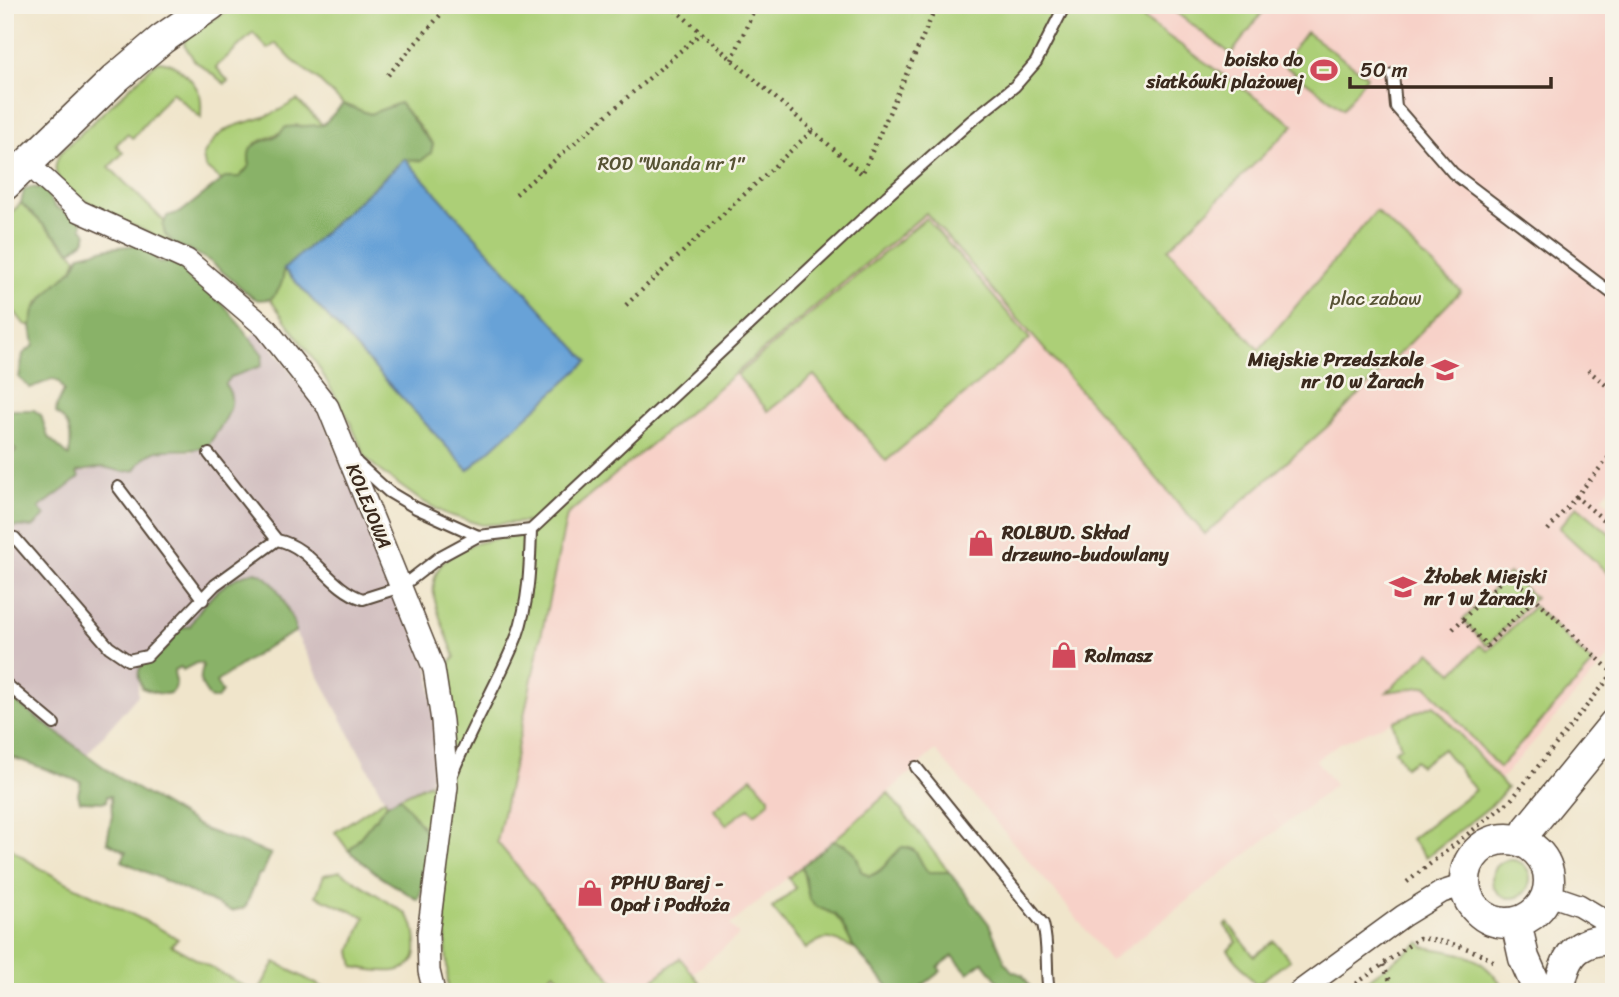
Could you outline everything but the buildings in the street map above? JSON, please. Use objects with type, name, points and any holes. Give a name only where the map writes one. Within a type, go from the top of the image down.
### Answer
[{"type":"street","points":[[5,185],[116,78],[162,39],[211,5]]},
{"type":"street","name":"KOLEJOWA","points":[[27,163],[79,211],[187,260],[266,328],[328,407],[434,669],[447,788],[428,933],[429,971],[433,992]]},
{"type":"street","points":[[1522,842],[1528,829],[1614,723]]},
{"type":"street","points":[[1508,839],[1522,842],[1542,857],[1549,881],[1547,894],[1540,907],[1530,916],[1516,922],[1502,923],[1482,915],[1468,899],[1465,885],[1468,864],[1481,847],[1494,841],[1508,839]]},
{"type":"street","points":[[1299,992],[1403,916],[1442,892],[1465,885]]},
{"type":"street","points":[[1547,894],[1579,905],[1614,926]]},
{"type":"street","points":[[1516,922],[1524,958],[1539,992]]},
{"type":"street","points":[[1559,992],[1565,963],[1574,951],[1589,942],[1614,939]]},
{"type":"lane","points":[[209,454],[277,540],[289,542],[343,590],[363,599],[401,587],[441,556],[478,536],[531,530],[887,197],[971,121],[1015,86],[1036,62],[1065,5]]},
{"type":"lane","points":[[1393,74],[1396,107],[1452,173],[1614,295]]},
{"type":"lane","points":[[349,456],[389,492],[416,508],[478,536]]},
{"type":"lane","points":[[118,487],[203,600]]},
{"type":"lane","points":[[447,788],[463,745],[517,634],[527,592],[531,530]]},
{"type":"lane","points":[[5,536],[15,538],[109,648],[128,660],[147,656],[215,585],[277,540]]},
{"type":"lane","points":[[5,683],[54,724]]},
{"type":"lane","points":[[916,767],[1043,923],[1047,940],[1046,975],[1049,992]]},
{"type":"path","points":[[388,75],[449,5]]},
{"type":"path","points":[[670,5],[862,174],[937,5]]},
{"type":"path","points":[[732,60],[756,5]]},
{"type":"path","points":[[516,194],[701,33]]},
{"type":"path","points":[[626,305],[813,130]]},
{"type":"path","points":[[1588,369],[1614,392]]},
{"type":"path","points":[[1548,530],[1614,451]]},
{"type":"path","points":[[1576,497],[1614,528]]},
{"type":"path","points":[[1398,889],[1511,800],[1613,672],[1509,573],[1453,629]]},
{"type":"path","points":[[1463,620],[1487,646],[1535,598]]},
{"type":"path","points":[[1345,992],[1419,938],[1479,952],[1498,964]]},
{"type":"path","points":[[1382,965],[1395,992]]},
{"type":"shaded area","points":[[1124,5],[1614,5],[1614,482],[1602,498],[1614,508],[1614,651],[1500,780],[1434,705],[1340,743],[1316,760],[1335,785],[1110,961],[935,750],[863,815],[730,925],[739,935],[692,974],[679,958],[638,992],[622,992],[497,842],[567,515],[926,213],[1205,534],[1328,427],[1168,249],[1294,125]]},
{"type":"shaded area","points":[[260,330],[321,412],[430,671],[436,755],[430,783],[387,804],[295,632],[295,625],[238,577],[201,606],[190,626],[170,640],[166,650],[153,656],[138,675],[138,695],[87,754],[5,694],[5,508],[69,466],[86,472],[103,467],[124,472],[135,470],[142,458],[155,450],[192,452],[215,435],[228,416],[232,399],[224,385],[231,377],[250,371],[263,355],[250,336]]},
{"type":"green space","points":[[238,5],[1124,5],[1294,125],[1168,249],[1259,350],[1376,211],[1461,291],[1328,426],[1205,534],[926,213],[567,515],[497,842],[622,992],[572,992],[554,972],[532,992],[450,992],[444,901],[440,895],[443,670],[455,657],[435,602],[435,579],[440,566],[449,556],[475,544],[518,536],[527,522],[482,525],[446,514],[420,500],[380,471],[366,458],[348,418],[318,366],[270,299],[280,285],[284,269],[468,470],[588,361],[405,159],[433,144],[400,103],[370,114],[343,104],[276,43],[268,49],[253,33],[216,67],[228,81],[225,84],[194,60],[184,44],[188,34]]},
{"type":"green space","points":[[1166,5],[1268,5],[1231,54]]},
{"type":"green space","name":"boisko do siatkówki plażowej","points":[[1306,32],[1367,76],[1343,109],[1282,64]]},
{"type":"green space","points":[[158,61],[171,64],[193,83],[201,98],[201,118],[172,92],[133,138],[127,134],[116,145],[123,153],[109,167],[164,221],[165,234],[175,245],[77,196],[58,178],[56,171],[61,152]]},
{"type":"green space","points":[[297,100],[323,125],[297,125],[256,143],[250,153],[250,165],[240,177],[226,177],[222,181],[205,167],[203,156],[216,137],[230,128],[271,114]]},
{"type":"green space","points":[[400,103],[433,144],[431,153],[421,161],[404,159],[283,270],[281,286],[270,299],[258,300],[252,297],[211,262],[175,245],[165,234],[163,226],[167,216],[181,212],[226,177],[240,177],[250,165],[249,157],[253,146],[273,138],[286,127],[323,125],[343,104],[370,114]]},
{"type":"green space","points":[[31,187],[44,189],[55,207],[82,221],[82,228],[87,234],[84,241],[71,251],[21,203],[24,190]]},
{"type":"green space","points":[[21,203],[77,258],[73,269],[37,304],[31,326],[24,324],[5,299],[5,219]]},
{"type":"green space","points":[[926,218],[1030,339],[886,461],[814,375],[768,411],[737,375]]},
{"type":"green space","points":[[136,245],[155,252],[156,259],[160,262],[172,261],[187,272],[189,279],[225,306],[263,355],[261,366],[231,377],[225,385],[230,392],[230,408],[207,447],[158,451],[142,460],[135,470],[124,472],[103,467],[77,472],[79,478],[39,508],[45,516],[33,527],[5,526],[5,457],[16,451],[5,435],[5,414],[12,410],[34,410],[41,415],[48,437],[69,456],[70,450],[68,427],[56,413],[64,390],[59,382],[53,379],[30,388],[19,378],[23,354],[34,345],[31,326],[34,310],[52,288],[73,269],[80,255]]},
{"type":"green space","points":[[1577,506],[1614,537],[1614,579],[1559,528]]},
{"type":"green space","points":[[256,572],[270,580],[280,594],[295,625],[295,632],[216,682],[222,692],[217,699],[211,699],[203,687],[201,663],[183,670],[181,667],[174,670],[176,681],[173,692],[163,694],[142,688],[139,679],[141,666],[161,653],[179,629],[190,626],[201,608],[217,591],[236,578]]},
{"type":"green space","points":[[1509,573],[1535,598],[1487,646],[1463,620]]},
{"type":"green space","points":[[1534,606],[1593,664],[1499,768],[1427,686],[1387,692],[1430,652],[1453,673],[1480,645],[1488,651]]},
{"type":"green space","points":[[5,694],[117,777],[206,830],[271,854],[262,874],[259,874],[245,908],[231,911],[122,861],[126,852],[107,842],[112,815],[111,796],[107,796],[106,802],[80,801],[78,794],[81,782],[12,757],[5,776]]},
{"type":"green space","points":[[1434,705],[1507,788],[1493,804],[1426,857],[1411,839],[1475,790],[1443,749],[1420,766],[1415,760],[1405,767],[1395,750],[1401,747],[1394,721]]},
{"type":"green space","points":[[752,777],[769,797],[769,802],[755,814],[749,808],[726,825],[713,809]]},
{"type":"green space","points":[[430,783],[432,790],[430,837],[400,797]]},
{"type":"green space","points":[[888,793],[949,872],[928,872],[916,852],[903,847],[879,871],[869,876],[861,871],[846,845],[833,841]]},
{"type":"green space","points":[[400,797],[430,837],[418,900],[381,877],[349,851],[387,804]]},
{"type":"green space","points":[[385,799],[387,804],[349,851],[335,832]]},
{"type":"green space","points":[[833,841],[846,845],[853,851],[861,871],[869,876],[879,871],[902,847],[916,852],[928,872],[949,872],[989,924],[1006,964],[1012,971],[1023,975],[1033,992],[998,992],[1003,988],[983,962],[968,973],[953,956],[938,967],[941,971],[914,992],[893,992],[854,948],[834,914],[815,906],[809,898],[802,866]]},
{"type":"green space","points":[[5,844],[45,871],[178,939],[171,945],[255,992],[5,992]]},
{"type":"green space","points":[[1511,860],[1525,865],[1530,879],[1525,893],[1511,898],[1497,893],[1492,879],[1497,865]]},
{"type":"green space","points":[[802,866],[809,898],[815,906],[834,914],[854,948],[825,939],[806,949],[772,908],[796,888],[788,878]]},
{"type":"green space","points":[[340,871],[405,913],[414,926],[416,955],[412,963],[396,971],[354,967],[351,951],[365,917],[316,896],[324,875]]},
{"type":"green space","points":[[1228,923],[1254,956],[1274,941],[1290,960],[1256,985],[1228,950],[1237,942],[1225,926]]},
{"type":"green space","points":[[1420,942],[1424,947],[1472,958],[1489,970],[1508,992],[1350,992]]},
{"type":"green space","points":[[680,958],[707,992],[638,992]]},
{"type":"green space","points":[[275,962],[331,992],[258,992]]},
{"type":"water","points":[[405,159],[588,361],[468,470],[284,269]]},
{"type":"place","name":"boisko do siatkówki plażowej","points":[[1324,70]]},
{"type":"place","name":"Miejskie Przedszkole nr 10 w Żarach","points":[[1445,370]]},
{"type":"place","name":"ROLBUD. Skład drzewno-budowlany","points":[[981,543]]},
{"type":"place","name":"Żłobek Miejski nr 1 w Żarach","points":[[1403,587]]},
{"type":"place","name":"Rolmasz","points":[[1064,655]]},
{"type":"place","name":"PPHU Barej - Opał i Podłoża","points":[[590,893]]},
{"type":"park label","name":"ROD \"Wanda nr 1\"","points":[[671,163]]},
{"type":"park label","name":"plac zabaw","points":[[1376,298]]}]
